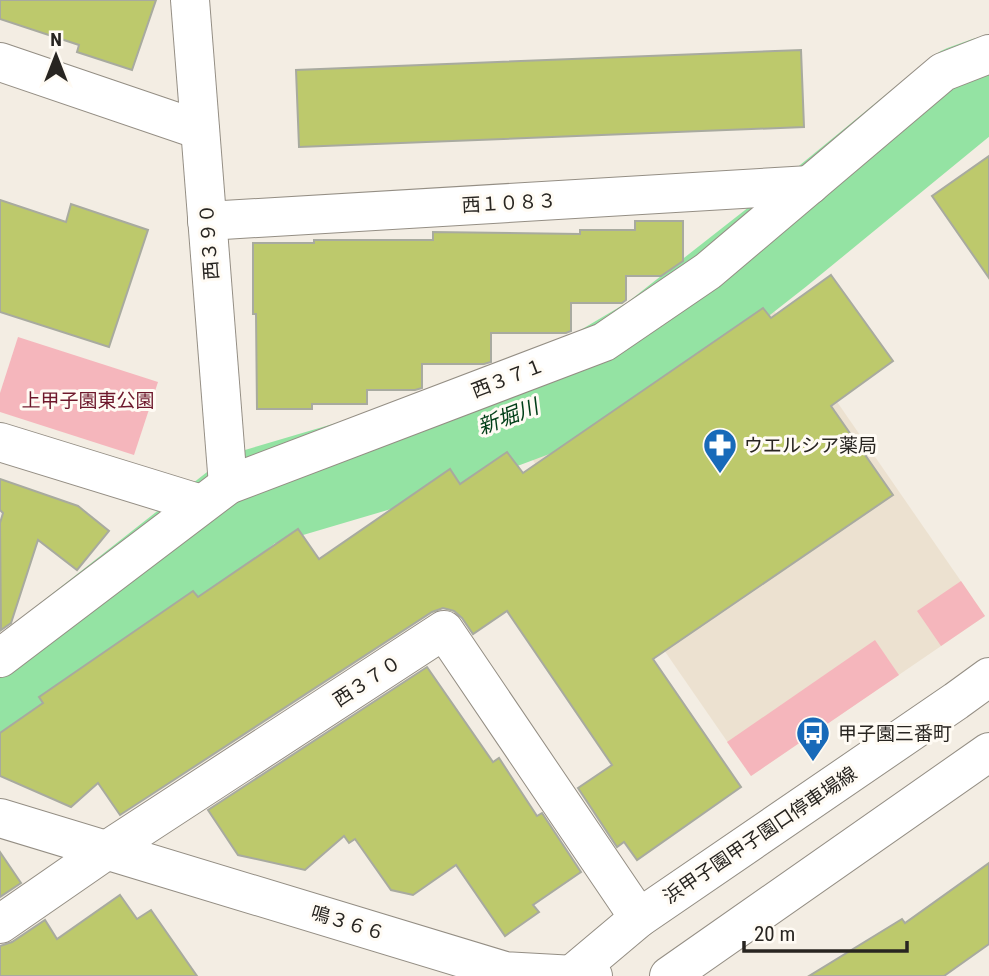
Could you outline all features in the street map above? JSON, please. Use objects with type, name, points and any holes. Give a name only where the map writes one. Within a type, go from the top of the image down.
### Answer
[{"type":"street","name":"西３９０","points":[[190,0],[207,221],[215,495]]},
{"type":"street","name":"西３７１","points":[[0,658],[215,495],[604,342],[708,271],[943,72],[989,54]]},
{"type":"street","points":[[0,62],[201,130]]},
{"type":"street","name":"西１０８３","points":[[207,221],[810,185]]},
{"type":"street","points":[[0,442],[215,495]]},
{"type":"street","name":"西３７０","points":[[0,923],[444,630],[639,918]]},
{"type":"street","name":"浜甲子園甲子園口停車場線","points":[[578,976],[639,918],[989,677]]},
{"type":"street","points":[[669,976],[989,752]]},
{"type":"street","name":"鳴３６６","points":[[0,818],[505,971],[578,976]]},
{"type":"shaded area","points":[[766,299],[985,616],[751,776],[532,459]]},
{"type":"green space","name":"上甲子園東公園","points":[[18,337],[158,382],[134,455],[0,412],[0,393]]},
{"type":"green space","points":[[961,581],[985,616],[941,646],[917,611]]},
{"type":"green space","points":[[875,640],[899,675],[751,776],[727,742]]},
{"type":"building","points":[[0,0],[156,0],[132,70],[77,52],[79,45],[0,19]]},
{"type":"building","points":[[801,50],[804,127],[299,147],[296,70]]},
{"type":"building","points":[[989,156],[989,278],[932,196]]},
{"type":"building","points":[[0,200],[66,222],[71,204],[148,230],[109,347],[0,312]]},
{"type":"building","points":[[635,221],[683,221],[683,261],[661,276],[626,276],[626,300],[622,303],[571,303],[571,331],[491,333],[491,362],[422,364],[422,388],[367,390],[367,404],[312,404],[312,409],[257,409],[253,243],[433,240],[433,232],[580,234],[580,230],[635,230]]},
{"type":"building","points":[[831,275],[893,361],[831,406],[893,495],[653,659],[741,787],[637,860],[624,842],[617,847],[578,788],[612,765],[507,611],[473,634],[454,611],[443,608],[432,612],[120,815],[98,783],[71,807],[0,776],[0,733],[43,703],[39,697],[193,591],[198,597],[298,529],[319,559],[450,469],[460,484],[507,452],[523,473],[763,308],[771,318]]},
{"type":"building","points":[[0,479],[78,506],[109,531],[77,570],[38,540],[11,623],[1,630],[0,523],[3,513],[0,510]]},
{"type":"building","points":[[427,667],[493,762],[499,758],[537,816],[542,813],[581,872],[533,905],[539,912],[505,936],[456,865],[413,895],[391,890],[355,839],[349,843],[344,836],[305,870],[238,855],[208,810]]},
{"type":"building","points":[[0,852],[21,883],[0,897]]},
{"type":"building","points":[[989,863],[989,944],[944,976],[809,976],[902,919],[905,923]]},
{"type":"building","points":[[120,895],[137,919],[151,910],[197,976],[0,976],[0,946],[12,942],[45,920],[57,939]]},
{"type":"waterway","name":"新堀川","points":[[0,697],[252,499],[428,447],[567,395],[655,343],[964,94],[989,85]]},
{"type":"place","name":"ウエルシア薬局","points":[[720,475]]},
{"type":"place","name":"甲子園三番町","points":[[813,763]]}]
